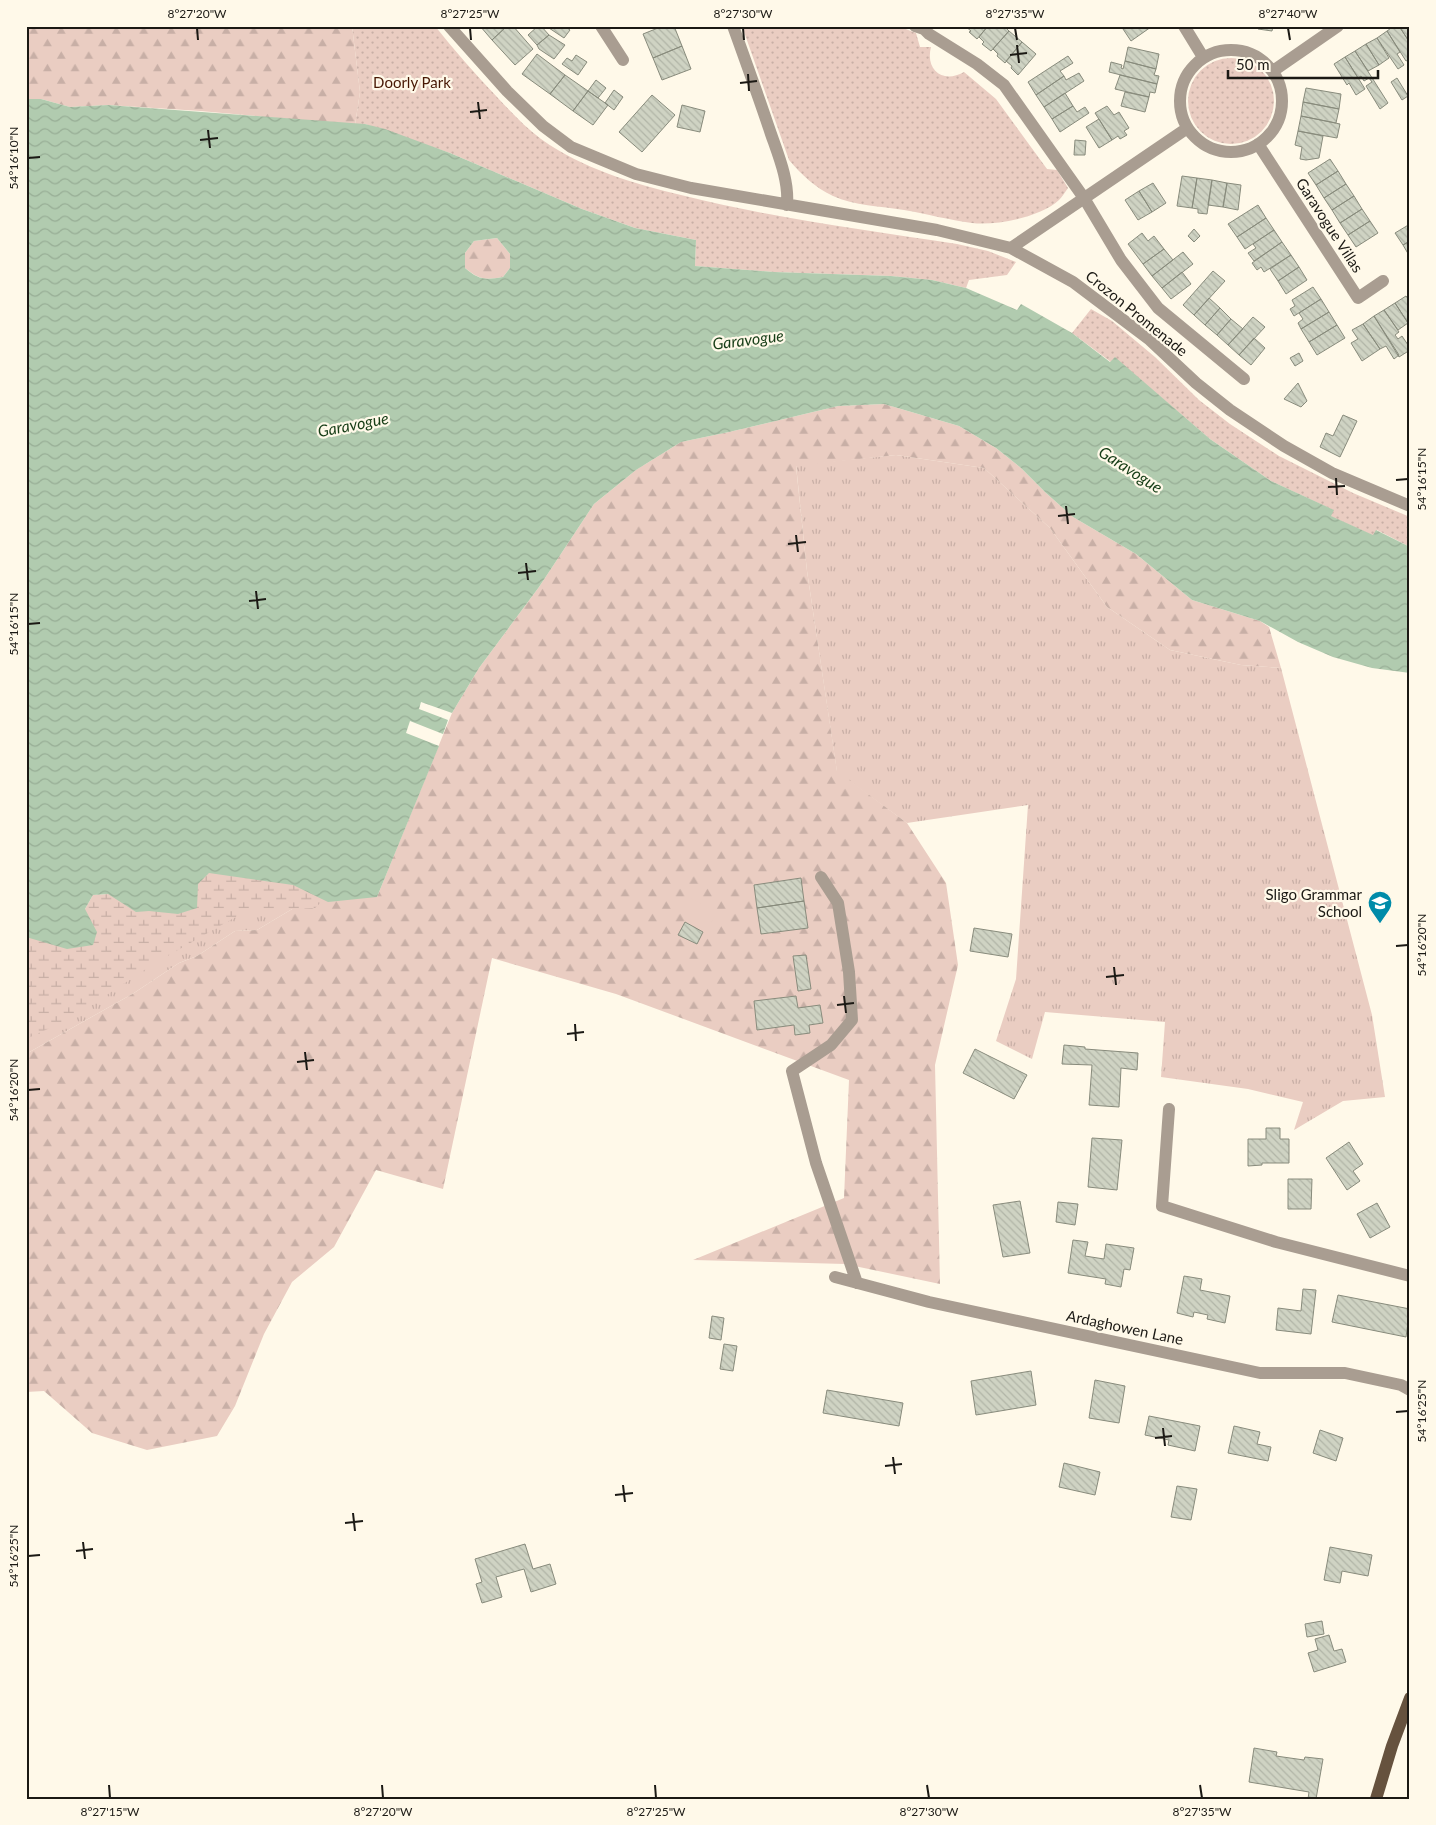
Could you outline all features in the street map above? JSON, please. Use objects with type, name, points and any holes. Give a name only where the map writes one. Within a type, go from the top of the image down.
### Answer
[{"type":"main road","points":[[1376,1799],[1392,1746],[1410,1698]]},
{"type":"street","points":[[449,26],[507,91],[543,126],[571,147],[636,174],[691,188],[787,205],[788,192],[777,152],[753,78],[732,26]]},
{"type":"street","points":[[601,26],[623,60]]},
{"type":"street","points":[[915,26],[932,33],[1004,85],[1084,198],[1121,260],[1158,308],[1244,379]]},
{"type":"street","points":[[1184,26],[1203,57]]},
{"type":"street","points":[[1273,71],[1338,26]]},
{"type":"street","points":[[1224,50],[1243,51],[1259,58],[1273,71],[1281,87],[1282,106],[1276,126],[1258,144],[1237,153],[1217,151],[1201,144],[1186,129],[1179,108],[1180,88],[1187,73],[1203,57],[1224,50]]},
{"type":"street","points":[[1011,248],[1186,129]]},
{"type":"street","name":"Garavogue Villas","points":[[1258,144],[1358,298],[1383,280]]},
{"type":"street","name":"Crozon Promenade","points":[[787,205],[937,230],[1011,248],[1081,288],[1150,340],[1196,383],[1230,410],[1284,446],[1332,473],[1410,506]]},
{"type":"street","points":[[820,877],[838,903],[849,972],[852,1020],[831,1045],[792,1071],[816,1163],[857,1283]]},
{"type":"street","points":[[1169,1109],[1162,1206],[1276,1242],[1410,1276]]},
{"type":"street","name":"Ardaghowen Lane","points":[[835,1277],[929,1302],[1260,1373],[1345,1373],[1400,1385],[1410,1390]]},
{"type":"green space","points":[[26,26],[352,26],[360,92],[355,125],[108,105],[70,107],[41,99],[26,99]]},
{"type":"green space","name":"Doorly Park","points":[[352,26],[435,26],[481,80],[529,129],[557,150],[608,174],[715,203],[819,223],[957,244],[988,251],[1016,262],[1007,275],[969,280],[966,288],[932,280],[891,276],[774,272],[695,266],[696,240],[635,228],[582,209],[450,153],[365,124],[355,125],[360,92]]},
{"type":"green space","points":[[742,26],[898,26],[916,33],[920,47],[931,47],[931,62],[937,73],[949,76],[964,72],[996,99],[1047,169],[1057,170],[1068,188],[1059,200],[1051,206],[1030,216],[1005,222],[982,224],[859,204],[833,196],[809,180],[789,160]]},
{"type":"green space","points":[[1231,58],[1247,62],[1261,71],[1270,85],[1274,101],[1270,117],[1261,131],[1247,140],[1231,144],[1215,140],[1201,131],[1192,117],[1188,101],[1192,85],[1201,71],[1215,62]]},
{"type":"green space","points":[[497,238],[510,254],[510,268],[503,277],[483,278],[465,268],[465,253],[474,241]]},
{"type":"green space","points":[[1091,309],[1112,321],[1155,357],[1199,400],[1230,424],[1279,456],[1353,493],[1410,517],[1410,547],[1377,530],[1374,536],[1330,516],[1333,510],[1271,481],[1210,439],[1115,358],[1111,362],[1072,333]]},
{"type":"green space","points":[[884,404],[959,426],[996,448],[1021,468],[1073,517],[1136,554],[1192,600],[1260,621],[1269,627],[1281,668],[1241,665],[1170,650],[1107,607],[1050,528],[984,468],[896,455],[796,466],[807,571],[837,771],[907,823],[946,883],[958,965],[935,1065],[940,1284],[845,1264],[693,1260],[844,1198],[849,1080],[616,994],[492,958],[443,1189],[376,1170],[334,1247],[292,1282],[264,1334],[235,1406],[217,1436],[147,1450],[92,1433],[44,1391],[26,1392],[26,1054],[134,993],[179,963],[197,956],[235,931],[257,930],[314,896],[377,897],[452,713],[479,668],[539,587],[594,504],[636,470],[681,442],[838,406]]},
{"type":"green space","points":[[896,455],[984,468],[1050,528],[1107,607],[1170,650],[1241,665],[1281,668],[1372,1015],[1385,1097],[1343,1101],[1294,1130],[1303,1102],[1248,1089],[1161,1077],[1165,1022],[1045,1012],[1032,1059],[996,1041],[1016,979],[1028,805],[907,823],[837,772],[807,571],[796,465]]},
{"type":"green space","points":[[198,860],[335,889],[315,908],[246,911],[152,965],[72,1018],[26,1039],[26,931],[85,909],[93,895],[108,894]]},
{"type":"green space","points":[[314,896],[257,930],[235,931],[197,956],[179,963],[134,993],[26,1054],[26,937],[97,932]]},
{"type":"green space","points":[[689,897],[717,912],[709,927],[681,913]]},
{"type":"water","name":"Garavogue","points":[[26,99],[41,99],[70,107],[108,105],[365,124],[385,129],[450,153],[582,209],[635,228],[696,240],[695,266],[774,272],[891,276],[932,280],[966,288],[1017,310],[1021,304],[1072,333],[1110,362],[1115,357],[1210,439],[1271,481],[1334,510],[1331,516],[1373,535],[1376,530],[1410,547],[1410,673],[1372,668],[1333,657],[1298,642],[1260,621],[1192,600],[1136,554],[1073,517],[1021,468],[996,448],[959,426],[884,404],[838,406],[681,442],[636,470],[594,504],[539,587],[479,668],[452,713],[421,702],[419,709],[448,720],[443,734],[410,721],[406,733],[439,746],[377,897],[328,902],[293,885],[209,873],[198,884],[197,908],[178,914],[149,911],[136,912],[108,894],[93,895],[85,909],[97,932],[93,945],[67,949],[26,937]],"holes":[[[497,238],[510,254],[510,268],[503,277],[482,278],[465,268],[465,253],[474,241]]]},
{"type":"building","points":[[480,26],[507,26],[492,40]]},
{"type":"building","points":[[507,26],[513,26],[533,49],[515,65],[492,40]]},
{"type":"building","points":[[538,26],[541,26],[549,35],[537,45],[528,35]]},
{"type":"building","points":[[550,26],[565,26],[570,30],[564,38],[549,28]]},
{"type":"building","points":[[663,26],[674,26],[682,46],[653,58],[643,34]]},
{"type":"building","points":[[965,26],[988,26],[977,39]]},
{"type":"building","points":[[988,26],[1004,26],[1009,31],[991,51],[982,44],[984,42],[979,37]]},
{"type":"building","points":[[1126,26],[1151,27],[1131,41],[1123,29]]},
{"type":"building","points":[[1258,26],[1273,26],[1272,31],[1258,29]]},
{"type":"building","points":[[1394,26],[1399,26],[1410,43],[1410,59],[1406,61],[1387,31]]},
{"type":"building","points":[[1399,26],[1410,26],[1410,43]]},
{"type":"building","points":[[1009,31],[1022,42],[1005,63],[997,56],[998,54],[993,49]]},
{"type":"building","points":[[1387,31],[1400,52],[1397,54],[1404,65],[1398,69],[1377,38]]},
{"type":"building","points":[[549,35],[565,45],[554,59],[539,49],[537,45]]},
{"type":"building","points":[[1377,38],[1389,58],[1379,65],[1366,44]]},
{"type":"building","points":[[1022,42],[1036,54],[1018,75],[1006,61]]},
{"type":"building","points":[[1366,44],[1379,65],[1368,71],[1355,51]]},
{"type":"building","points":[[682,46],[691,69],[662,80],[653,58]]},
{"type":"building","points":[[1128,47],[1159,54],[1156,69],[1125,61]]},
{"type":"building","points":[[1355,51],[1388,103],[1380,109],[1366,86],[1372,82],[1369,78],[1364,81],[1361,76],[1358,78],[1345,57]]},
{"type":"building","points":[[537,54],[565,75],[550,94],[522,74]]},
{"type":"building","points":[[576,55],[587,62],[578,75],[562,64],[567,58],[572,61]]},
{"type":"building","points":[[1068,56],[1073,63],[1060,71],[1064,76],[1036,95],[1028,82]]},
{"type":"building","points":[[1345,57],[1365,89],[1356,95],[1349,83],[1347,85],[1334,64]]},
{"type":"building","points":[[1125,61],[1156,69],[1154,75],[1159,76],[1157,84],[1109,72],[1111,62],[1122,65],[1121,68],[1123,69]]},
{"type":"building","points":[[1079,73],[1084,81],[1044,107],[1036,95],[1064,76],[1066,80]]},
{"type":"building","points":[[565,75],[588,91],[573,111],[550,94]]},
{"type":"building","points":[[1120,75],[1157,84],[1155,93],[1150,92],[1149,97],[1115,89]]},
{"type":"building","points":[[1397,78],[1408,96],[1402,100],[1391,82]]},
{"type":"building","points":[[596,80],[606,88],[598,98],[588,91]]},
{"type":"building","points":[[1306,88],[1341,94],[1339,109],[1303,102]]},
{"type":"building","points":[[614,90],[623,97],[614,110],[605,103]]},
{"type":"building","points":[[588,91],[608,105],[593,125],[573,111]]},
{"type":"building","points":[[1125,92],[1149,97],[1145,112],[1121,106]]},
{"type":"building","points":[[1065,93],[1073,106],[1052,119],[1044,107]]},
{"type":"building","points":[[652,95],[675,115],[642,152],[619,132]]},
{"type":"building","points":[[1303,102],[1339,109],[1336,123],[1301,116]]},
{"type":"building","points":[[682,105],[705,111],[700,132],[677,127]]},
{"type":"building","points":[[1073,106],[1077,112],[1085,107],[1089,113],[1060,132],[1052,119]]},
{"type":"building","points":[[1107,106],[1114,115],[1119,112],[1129,128],[1124,131],[1127,135],[1120,139],[1118,136],[1112,140],[1095,113]]},
{"type":"building","points":[[1301,116],[1340,124],[1337,138],[1298,131]]},
{"type":"building","points":[[1099,119],[1112,140],[1099,148],[1086,127]]},
{"type":"building","points":[[1298,131],[1323,136],[1319,158],[1300,159],[1302,147],[1295,145]]},
{"type":"building","points":[[1075,140],[1086,141],[1085,155],[1074,155]]},
{"type":"building","points":[[1330,159],[1338,171],[1316,185],[1308,173]]},
{"type":"building","points":[[1338,171],[1346,184],[1324,198],[1316,185]]},
{"type":"building","points":[[1182,176],[1197,178],[1192,208],[1177,206]]},
{"type":"building","points":[[1197,178],[1212,180],[1207,214],[1198,213],[1198,209],[1192,208]]},
{"type":"building","points":[[1212,180],[1227,183],[1223,207],[1208,205]]},
{"type":"building","points":[[1153,183],[1166,203],[1152,212],[1139,191]]},
{"type":"building","points":[[1227,183],[1241,185],[1238,210],[1223,207]]},
{"type":"building","points":[[1346,184],[1354,196],[1332,210],[1324,198]]},
{"type":"building","points":[[1139,191],[1152,212],[1138,220],[1125,200]]},
{"type":"building","points":[[1354,196],[1362,209],[1340,223],[1332,210]]},
{"type":"building","points":[[1258,205],[1266,218],[1237,237],[1228,224]]},
{"type":"building","points":[[1362,209],[1370,221],[1348,235],[1340,223]]},
{"type":"building","points":[[1266,218],[1274,230],[1245,249],[1237,237]]},
{"type":"building","points":[[1370,221],[1378,233],[1356,247],[1348,235]]},
{"type":"building","points":[[1410,224],[1410,241],[1403,245],[1395,233]]},
{"type":"building","points":[[1194,229],[1200,236],[1194,242],[1188,236]]},
{"type":"building","points":[[1274,230],[1282,242],[1254,261],[1248,253],[1256,248],[1253,244]]},
{"type":"building","points":[[1142,233],[1148,241],[1154,236],[1164,249],[1143,264],[1128,244]]},
{"type":"building","points":[[1410,241],[1410,257],[1403,245]]},
{"type":"building","points":[[1282,242],[1291,255],[1264,272],[1261,267],[1257,270],[1252,263]]},
{"type":"building","points":[[1164,249],[1173,260],[1152,276],[1143,264]]},
{"type":"building","points":[[1183,252],[1193,264],[1162,288],[1152,276]]},
{"type":"building","points":[[1291,255],[1299,267],[1278,281],[1270,269]]},
{"type":"building","points":[[1299,267],[1307,280],[1286,294],[1278,281]]},
{"type":"building","points":[[1213,271],[1225,281],[1194,315],[1183,305]]},
{"type":"building","points":[[1182,272],[1191,284],[1171,299],[1162,288]]},
{"type":"building","points":[[1313,287],[1321,299],[1294,316],[1290,309],[1295,306],[1292,300]]},
{"type":"building","points":[[1406,296],[1410,301],[1408,323],[1395,303]]},
{"type":"building","points":[[1209,298],[1220,308],[1205,325],[1194,315]]},
{"type":"building","points":[[1321,299],[1329,312],[1301,329],[1298,323],[1303,319],[1299,313]]},
{"type":"building","points":[[1395,303],[1408,323],[1398,330],[1384,310]]},
{"type":"building","points":[[1220,308],[1231,319],[1217,335],[1205,325]]},
{"type":"building","points":[[1384,310],[1399,332],[1395,335],[1398,339],[1402,336],[1410,348],[1410,350],[1399,357],[1374,316]]},
{"type":"building","points":[[1329,312],[1337,325],[1309,342],[1301,329]]},
{"type":"building","points":[[1374,316],[1399,355],[1394,359],[1386,346],[1380,349],[1363,324]]},
{"type":"building","points":[[1253,317],[1265,327],[1239,355],[1228,345]]},
{"type":"building","points":[[1231,319],[1243,329],[1228,345],[1217,335]]},
{"type":"building","points":[[1363,324],[1380,349],[1362,361],[1351,343],[1358,339],[1352,330]]},
{"type":"building","points":[[1337,325],[1345,338],[1317,355],[1309,342]]},
{"type":"building","points":[[1254,338],[1265,348],[1251,365],[1239,355]]},
{"type":"building","points":[[1299,353],[1303,361],[1295,366],[1290,358]]},
{"type":"building","points":[[1298,383],[1307,401],[1301,407],[1284,399]]},
{"type":"building","points":[[1343,415],[1357,421],[1340,457],[1320,447],[1326,433],[1333,436]]},
{"type":"building","points":[[801,878],[804,901],[757,908],[754,885]]},
{"type":"building","points":[[804,901],[808,928],[761,934],[757,908]]},
{"type":"building","points":[[685,922],[703,932],[697,944],[678,935]]},
{"type":"building","points":[[974,928],[1012,934],[1008,957],[970,951]]},
{"type":"building","points":[[806,955],[811,989],[798,991],[793,956]]},
{"type":"building","points":[[796,996],[798,1008],[820,1005],[823,1023],[809,1025],[810,1033],[795,1035],[794,1025],[757,1030],[754,1001]]},
{"type":"building","points":[[1064,1045],[1085,1047],[1085,1049],[1138,1053],[1137,1070],[1121,1068],[1119,1107],[1089,1105],[1092,1065],[1062,1064]]},
{"type":"building","points":[[975,1049],[1027,1075],[1014,1099],[963,1073]]},
{"type":"building","points":[[1266,1128],[1280,1128],[1280,1139],[1289,1139],[1289,1163],[1262,1163],[1262,1165],[1248,1166],[1248,1139],[1266,1139]]},
{"type":"building","points":[[1092,1138],[1122,1140],[1117,1190],[1088,1187]]},
{"type":"building","points":[[1349,1142],[1363,1164],[1353,1171],[1360,1181],[1347,1190],[1326,1158]]},
{"type":"building","points":[[1288,1179],[1312,1179],[1311,1209],[1288,1209]]},
{"type":"building","points":[[1020,1201],[1030,1253],[1003,1257],[993,1205]]},
{"type":"building","points":[[1058,1202],[1078,1204],[1075,1225],[1056,1222]]},
{"type":"building","points":[[1377,1203],[1390,1227],[1370,1238],[1357,1214]]},
{"type":"building","points":[[1073,1240],[1088,1242],[1085,1256],[1104,1259],[1106,1244],[1134,1248],[1130,1270],[1124,1269],[1121,1287],[1105,1284],[1106,1279],[1068,1273]]},
{"type":"building","points":[[1184,1276],[1202,1279],[1200,1290],[1230,1296],[1225,1323],[1207,1319],[1208,1315],[1194,1312],[1193,1317],[1177,1313]]},
{"type":"building","points":[[1303,1289],[1316,1290],[1311,1334],[1276,1330],[1278,1308],[1301,1311]]},
{"type":"building","points":[[1338,1295],[1410,1309],[1406,1337],[1332,1322]]},
{"type":"building","points":[[712,1316],[724,1318],[721,1340],[709,1338]]},
{"type":"building","points":[[724,1344],[737,1346],[733,1371],[720,1369]]},
{"type":"building","points":[[1031,1371],[1036,1405],[976,1415],[971,1381]]},
{"type":"building","points":[[1095,1380],[1125,1386],[1119,1423],[1089,1418]]},
{"type":"building","points":[[827,1390],[903,1403],[899,1426],[823,1413]]},
{"type":"building","points":[[1149,1416],[1200,1426],[1195,1451],[1168,1445],[1169,1440],[1145,1435]]},
{"type":"building","points":[[1234,1426],[1260,1432],[1257,1444],[1271,1447],[1268,1461],[1228,1453]]},
{"type":"building","points":[[1320,1430],[1343,1438],[1336,1461],[1313,1453]]},
{"type":"building","points":[[1064,1463],[1100,1472],[1095,1495],[1059,1487]]},
{"type":"building","points":[[1177,1486],[1197,1489],[1191,1520],[1171,1517]]},
{"type":"building","points":[[525,1544],[533,1569],[550,1564],[556,1584],[531,1592],[524,1569],[496,1577],[502,1597],[482,1603],[476,1584],[482,1582],[475,1559]]},
{"type":"building","points":[[1330,1547],[1372,1555],[1368,1576],[1342,1571],[1340,1583],[1324,1580]]},
{"type":"building","points":[[1322,1621],[1324,1634],[1307,1637],[1305,1624]]},
{"type":"building","points":[[1329,1635],[1334,1651],[1342,1649],[1346,1662],[1314,1672],[1308,1653],[1318,1650],[1315,1639]]},
{"type":"building","points":[[1254,1748],[1277,1752],[1276,1756],[1304,1760],[1305,1757],[1323,1759],[1316,1799],[1308,1799],[1309,1792],[1249,1782]]},
{"type":"place","name":"Sligo Grammar School","points":[[1380,924]]}]
